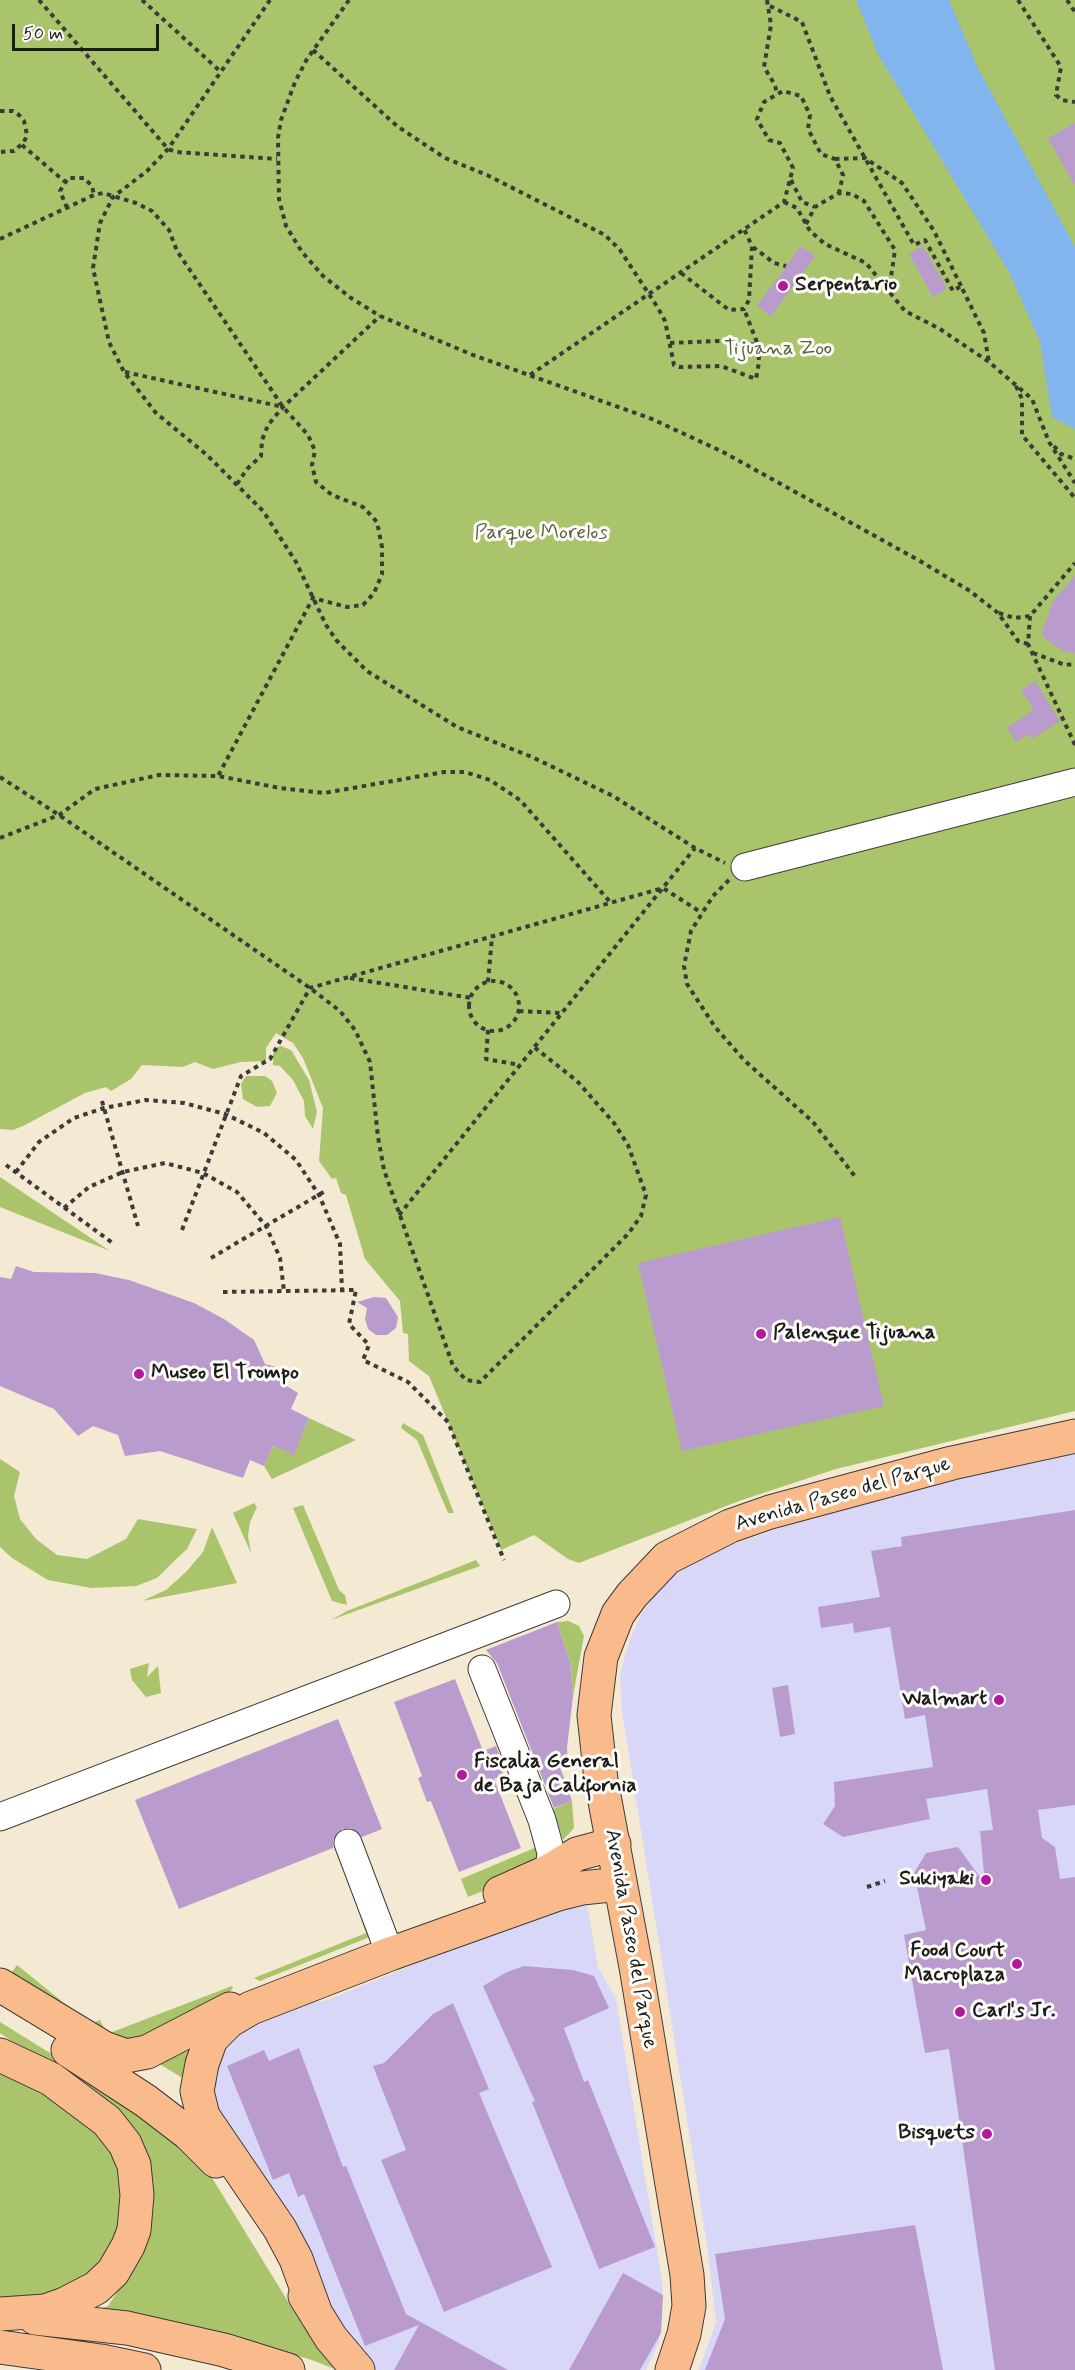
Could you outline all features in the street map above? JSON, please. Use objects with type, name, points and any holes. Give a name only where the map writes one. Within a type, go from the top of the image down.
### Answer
[{"type":"main road","name":"Avenida Paseo del Parque","points":[[672,2370],[684,2334],[689,2306],[687,2275],[620,1884],[594,1715],[601,1657],[618,1614],[632,1595],[667,1558],[721,1531],[770,1512],[952,1463],[1075,1436]]},
{"type":"main road","points":[[316,2314],[296,2259],[280,2229],[203,2116],[197,2091],[202,2064],[211,2039],[229,2021],[251,2008],[388,1948],[549,1871],[578,1854],[614,1844]]},
{"type":"main road","points":[[0,1985],[104,2048],[126,2056],[137,2055],[248,2000],[388,1948],[558,1894],[582,1888],[620,1884]]},
{"type":"main road","points":[[0,2008],[94,2066],[189,2134],[221,2167],[246,2199],[331,2338],[358,2370]]},
{"type":"main road","points":[[0,2314],[45,2311],[65,2304],[96,2288],[113,2272],[128,2246],[137,2210],[134,2165],[125,2144],[107,2121],[51,2079],[2,2055]]},
{"type":"main road","points":[[0,2314],[127,2328],[224,2350],[288,2370]]},
{"type":"main road","points":[[8,2348],[82,2370]]},
{"type":"main road","points":[[8,2348],[144,2370]]},
{"type":"lane","points":[[745,867],[1075,782]]},
{"type":"lane","points":[[0,1817],[556,1604]]},
{"type":"lane","points":[[482,1669],[542,1820],[551,1853],[549,1871]]},
{"type":"lane","points":[[348,1843],[388,1948]]},
{"type":"path","points":[[39,0],[168,149],[177,152],[277,159]]},
{"type":"path","points":[[142,0],[221,72]]},
{"type":"path","points":[[270,0],[168,149],[147,171],[113,197],[100,223],[93,268],[109,342],[124,372],[156,413],[237,484],[263,511],[284,540],[337,641],[367,671],[457,727],[532,757],[613,796],[721,862],[745,867]]},
{"type":"path","points":[[349,0],[313,50],[294,82],[280,120],[277,159],[279,199],[286,226],[302,252],[323,276],[351,298],[380,316],[529,376],[652,419],[723,452],[920,561],[998,613],[1014,618],[1030,616]]},
{"type":"path","points":[[767,0],[770,6],[771,25],[764,54],[764,66],[775,85],[777,95]]},
{"type":"path","points":[[1018,0],[1061,67],[1056,95],[1062,100],[1075,102]]},
{"type":"path","points":[[1067,0],[1075,12]]},
{"type":"path","points":[[770,6],[802,22],[830,96],[914,245],[925,240],[953,291],[961,286]]},
{"type":"path","points":[[313,50],[397,126],[445,158],[487,175],[605,235],[620,250],[665,321],[674,365],[680,367],[721,366],[756,379],[758,345],[744,309]]},
{"type":"path","points":[[529,376],[784,202],[794,168],[780,143],[769,140],[757,119],[764,102],[783,91],[801,96],[810,115],[808,129],[821,154],[835,159],[865,158],[909,190],[934,231],[984,333],[989,362]]},
{"type":"path","points":[[0,111],[13,111],[24,121],[27,135],[22,145],[14,151],[0,152]]},
{"type":"path","points":[[22,145],[64,181]]},
{"type":"path","points":[[835,159],[843,175],[839,193]]},
{"type":"path","points":[[67,208],[60,197],[64,181],[74,176],[84,178],[92,186],[94,195]]},
{"type":"path","points":[[790,179],[802,202],[815,207]]},
{"type":"path","points":[[806,224],[815,207],[839,193],[852,194],[864,201],[895,250],[889,292]]},
{"type":"path","points":[[0,239],[94,195],[104,194],[136,202],[152,211],[169,230],[177,251],[283,407],[308,435],[315,451],[312,465],[316,482],[332,495],[363,507],[377,522],[382,547],[382,574],[374,593],[363,605],[347,607],[313,598]]},
{"type":"path","points":[[784,202],[797,208],[806,224],[825,244],[866,263],[905,311],[940,329],[989,362],[1032,399],[1049,441],[1075,483]]},
{"type":"path","points":[[744,229],[752,246],[774,263],[786,266]]},
{"type":"path","points":[[744,309],[749,300],[752,246]]},
{"type":"path","points":[[681,273],[729,310],[744,309]]},
{"type":"path","points":[[237,484],[247,469],[261,456],[262,440],[268,425],[283,407],[380,316]]},
{"type":"path","points":[[670,343],[718,341],[758,345]]},
{"type":"path","points":[[124,372],[283,407]]},
{"type":"path","points":[[1014,382],[1022,399],[1022,435],[1075,498]]},
{"type":"path","points":[[1049,441],[1061,454],[1075,459]]},
{"type":"path","points":[[1075,563],[1030,616],[1028,644],[1075,745]]},
{"type":"path","points":[[218,776],[313,598]]},
{"type":"path","points":[[998,613],[1018,641],[1028,644]]},
{"type":"path","points":[[1033,653],[1065,665],[1075,664]]},
{"type":"path","points":[[0,838],[59,815],[104,785],[159,775],[218,776],[280,788],[324,793],[444,772],[465,772],[490,780],[520,800],[612,903]]},
{"type":"path","points":[[0,777],[310,988],[340,1011],[355,1030],[370,1062],[384,1170],[453,1366],[466,1380],[480,1382],[628,1234],[641,1215],[646,1195],[628,1145],[594,1099],[561,1066],[534,1047]]},
{"type":"path","points":[[399,1215],[695,848]]},
{"type":"path","points":[[745,867],[713,896],[702,912],[686,949],[684,966],[687,984],[729,1044],[813,1122],[857,1179]]},
{"type":"path","points":[[182,1230],[241,1076],[270,1059],[310,988],[663,888],[702,912]]},
{"type":"path","points":[[488,982],[492,937]]},
{"type":"path","points":[[348,978],[471,998]]},
{"type":"path","points":[[488,982],[504,983],[516,994],[519,1011],[511,1025],[504,1029],[488,1030],[474,1021],[470,1006],[471,998],[481,985],[488,982]]},
{"type":"path","points":[[519,1011],[562,1013]]},
{"type":"path","points":[[488,1030],[486,1059],[520,1065]]},
{"type":"path","points":[[16,1172],[39,1142],[74,1118],[104,1108],[146,1100],[184,1103],[225,1114],[264,1133],[296,1160],[319,1195],[340,1244],[342,1290]]},
{"type":"path","points":[[102,1101],[138,1226]]},
{"type":"path","points":[[64,1208],[89,1187],[123,1172],[165,1163],[203,1173],[237,1192],[266,1226],[280,1258],[284,1291]]},
{"type":"path","points":[[6,1165],[114,1244]]},
{"type":"path","points":[[211,1258],[327,1190]]},
{"type":"path","points":[[223,1292],[356,1290],[349,1324],[369,1345],[363,1360],[408,1382],[448,1422],[504,1560]]},
{"type":"path","points":[[867,1887],[885,1881]]},
{"type":"shaded area","points":[[1075,1450],[1075,2370],[699,2370],[716,2322],[707,2245],[622,1711],[620,1675],[629,1642],[642,1613],[659,1590],[679,1571],[706,1554],[842,1506]]},
{"type":"shaded area","points":[[581,1897],[587,1904],[598,1967],[616,1999],[663,2287],[659,2342],[646,2370],[377,2370],[353,2347],[323,2309],[253,2157],[224,2123],[213,2097],[215,2075],[227,2043],[236,2031],[308,1996],[322,2002]]},
{"type":"green space","name":"Parque Morelos","points":[[0,0],[1075,0],[1075,1411],[836,1469],[739,1501],[579,1563],[568,1559],[534,1535],[501,1550],[429,1376],[409,1361],[408,1334],[403,1333],[400,1301],[365,1259],[346,1195],[341,1193],[336,1178],[332,1179],[319,1161],[323,1108],[303,1058],[293,1043],[276,1033],[266,1048],[266,1061],[241,1062],[213,1069],[195,1062],[183,1067],[142,1065],[131,1079],[111,1091],[106,1087],[85,1093],[25,1125],[13,1130],[0,1129]]},
{"type":"green space","points":[[281,1046],[291,1050],[309,1080],[317,1112],[313,1129],[305,1116],[304,1101],[293,1080],[280,1066],[273,1065],[273,1054],[277,1047]]},
{"type":"green space","points":[[246,1076],[265,1076],[272,1081],[277,1093],[270,1106],[257,1107],[243,1099],[241,1084]]},
{"type":"green space","points":[[0,1177],[110,1251],[0,1207]]},
{"type":"green space","points":[[309,1418],[356,1440],[272,1479],[264,1466],[273,1446],[294,1454]]},
{"type":"green space","points":[[403,1423],[423,1435],[454,1513],[448,1513],[417,1440],[401,1428]]},
{"type":"green space","points":[[0,1459],[20,1472],[14,1496],[20,1519],[36,1539],[57,1555],[87,1559],[126,1539],[138,1519],[197,1529],[187,1549],[157,1578],[136,1586],[91,1588],[48,1580],[12,1558],[0,1547]]},
{"type":"green space","points":[[254,1503],[257,1507],[250,1522],[248,1536],[251,1553],[233,1513]]},
{"type":"green space","points":[[303,1505],[339,1590],[345,1595],[347,1605],[332,1601],[293,1508]]},
{"type":"green space","points":[[212,1527],[237,1583],[142,1601],[166,1590],[186,1572],[203,1552]]},
{"type":"green space","points":[[476,1560],[480,1566],[331,1620],[347,1611]]},
{"type":"green space","points":[[568,1621],[579,1626],[584,1636],[573,1696],[570,1661],[557,1622]]},
{"type":"green space","points":[[149,1663],[147,1677],[158,1666],[161,1693],[146,1697],[132,1680],[130,1669]]},
{"type":"green space","points":[[572,1801],[574,1828],[563,1840],[553,1809]]},
{"type":"green space","points":[[537,1847],[539,1853],[537,1869],[468,1897],[461,1879]]},
{"type":"green space","points":[[361,1919],[363,1919],[369,1937],[260,1981],[254,1978],[366,1933]]},
{"type":"green space","points":[[17,1965],[90,2024],[100,2020],[107,2034],[232,1986],[233,1988],[229,1993],[204,2003],[145,2041],[129,2045],[108,2037],[0,1976],[0,1970],[9,1976]]},
{"type":"green space","points":[[0,2022],[116,2094],[206,2168],[292,2308],[334,2369],[230,2335],[178,2322],[86,2314],[108,2306],[128,2276],[151,2194],[38,2060],[0,2033]]},
{"type":"green space","points":[[199,2033],[186,2080],[153,2060]]},
{"type":"green space","points":[[0,2064],[124,2148],[129,2231],[78,2293],[0,2298]]},
{"type":"water","points":[[856,0],[949,0],[978,68],[1075,247],[1075,429],[1052,417],[1040,342],[1009,272],[878,54]]},
{"type":"building","points":[[1075,123],[1075,186],[1048,138]]},
{"type":"building","name":"Serpentario","points":[[801,246],[815,256],[771,316],[757,306]]},
{"type":"building","points":[[923,246],[947,289],[933,297],[909,254]]},
{"type":"building","points":[[1075,576],[1075,653],[1063,651],[1041,635],[1054,600]]},
{"type":"building","points":[[1035,681],[1060,721],[1032,739],[1028,734],[1016,742],[1007,728],[1034,710],[1021,690]]},
{"type":"building","name":"Palenque Tijuana","points":[[840,1217],[884,1406],[682,1451],[638,1263]]},
{"type":"building","name":"Museo El Trompo","points":[[16,1266],[34,1272],[95,1273],[129,1280],[194,1303],[224,1319],[254,1340],[265,1364],[280,1368],[276,1379],[298,1393],[291,1409],[309,1418],[294,1455],[273,1446],[264,1466],[250,1460],[243,1478],[160,1451],[125,1456],[118,1435],[93,1426],[78,1436],[54,1409],[0,1386],[0,1277],[11,1279]]},
{"type":"building","points":[[374,1297],[386,1298],[398,1317],[396,1328],[387,1335],[376,1335],[368,1329],[365,1319],[367,1308],[357,1302]]},
{"type":"building","points":[[1075,1510],[1075,1805],[1038,1810],[1042,1838],[1055,1847],[1060,1879],[1075,1877],[1075,2370],[995,2370],[949,2049],[925,2053],[904,1935],[926,1930],[914,1873],[926,1853],[958,1847],[985,1884],[980,1831],[993,1830],[987,1789],[926,1799],[930,1819],[843,1837],[823,1824],[835,1806],[834,1782],[933,1767],[925,1715],[905,1719],[890,1627],[854,1633],[853,1623],[821,1628],[818,1607],[880,1597],[871,1551],[902,1546],[901,1537]]},
{"type":"building","points":[[557,1622],[570,1661],[573,1696],[567,1748],[568,1765],[560,1767],[572,1801],[554,1808],[497,1663],[486,1650]]},
{"type":"building","name":"Fiscalia General de Baja California","points":[[455,1679],[483,1751],[496,1746],[505,1770],[502,1772],[503,1775],[494,1779],[521,1848],[459,1872],[431,1801],[427,1802],[418,1778],[422,1776],[394,1702]]},
{"type":"building","points":[[788,1685],[795,1734],[780,1737],[772,1688]]},
{"type":"building","points":[[338,1719],[382,1829],[362,1837],[351,1828],[342,1829],[333,1840],[333,1848],[179,1909],[135,1800]]},
{"type":"building","points":[[524,1966],[573,1970],[594,1976],[609,2008],[564,2028],[584,2082],[588,2080],[655,2247],[599,2269],[532,2102],[535,2101],[483,1986],[507,1972]]},
{"type":"building","points":[[453,2003],[489,2089],[479,2093],[552,2267],[444,2312],[381,2160],[406,2150],[373,2066],[384,2063],[433,2014]]},
{"type":"building","points":[[299,2048],[343,2167],[346,2166],[406,2314],[508,2370],[394,2370],[419,2325],[365,2346],[304,2194],[298,2197],[289,2173],[273,2180],[227,2066],[264,2050],[269,2061]]},
{"type":"building","points":[[915,2225],[943,2370],[705,2370],[725,2319],[715,2254]]},
{"type":"building","points":[[623,2273],[663,2295],[661,2333],[640,2370],[569,2370]]},
{"type":"place","name":"Serpentario","points":[[783,286]]},
{"type":"place","name":"Palenque Tijuana","points":[[761,1334]]},
{"type":"place","name":"Museo El Trompo","points":[[139,1374]]},
{"type":"place","name":"Walmart","points":[[999,1700]]},
{"type":"place","name":"Fiscalia General de Baja California","points":[[462,1775]]},
{"type":"place","name":"Sukiyaki","points":[[986,1880]]},
{"type":"place","name":"Food Court Macroplaza","points":[[1017,1964]]},
{"type":"place","name":"Carl's Jr.","points":[[960,2012]]},
{"type":"place","name":"Bisquets","points":[[987,2134]]},
{"type":"park label","name":"Tijuana Zoo","points":[[778,350]]}]
